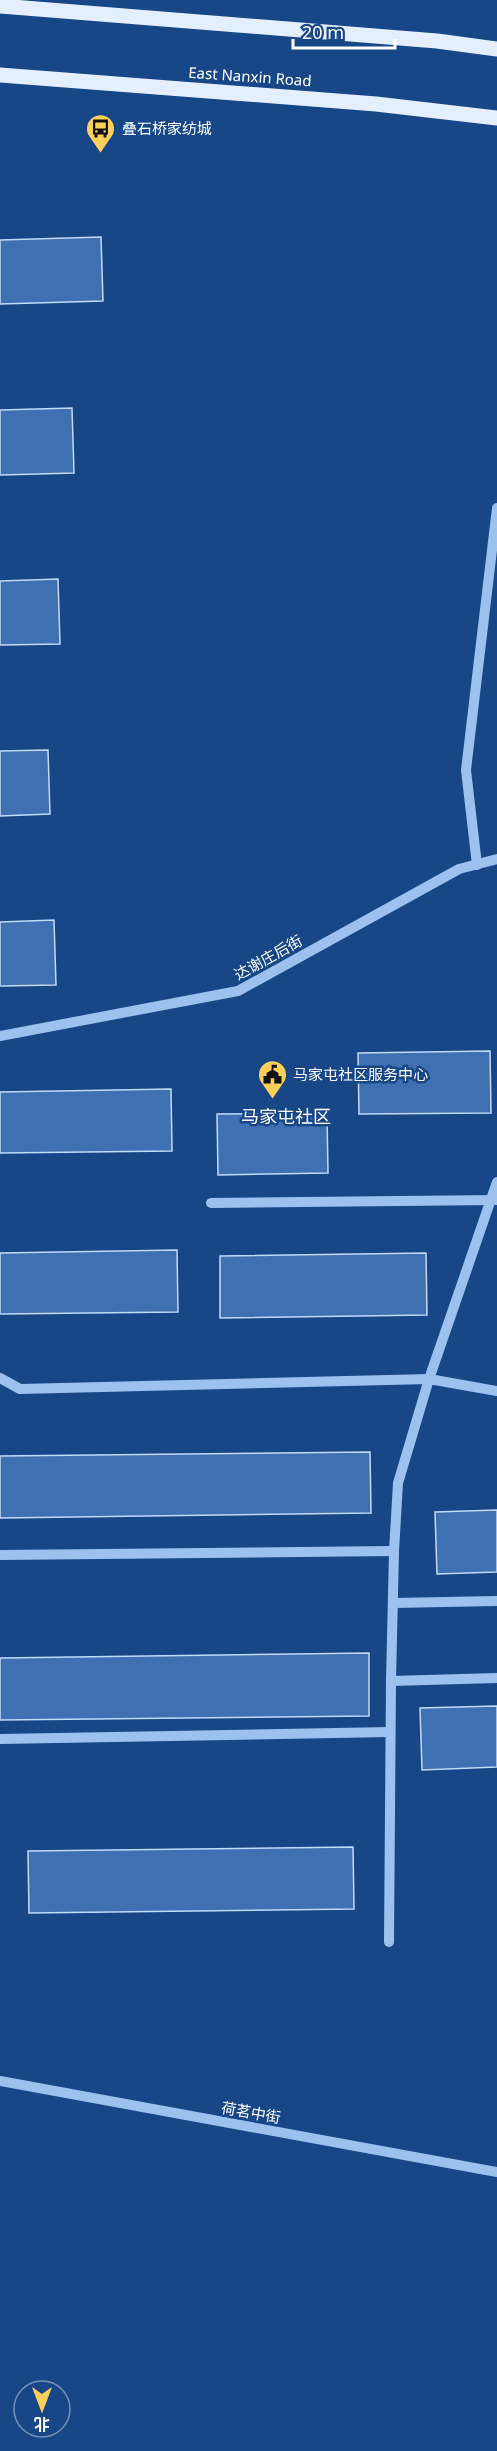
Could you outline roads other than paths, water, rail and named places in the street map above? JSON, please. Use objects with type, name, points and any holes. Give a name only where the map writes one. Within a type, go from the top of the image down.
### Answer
[{"type":"main road","points":[[0,6],[437,41],[497,49]]},
{"type":"main road","name":"East Nanxin Road","points":[[0,75],[376,104],[497,118]]},
{"type":"street","points":[[477,864],[466,770],[495,542],[497,508]]},
{"type":"street","name":"达谢庄后街","points":[[0,1036],[238,992],[459,869],[497,859]]},
{"type":"street","points":[[389,1942],[393,1551],[398,1483],[429,1379],[493,1201],[497,1182]]},
{"type":"street","points":[[211,1203],[493,1201]]},
{"type":"street","points":[[0,1378],[20,1389],[429,1379],[497,1391]]},
{"type":"street","points":[[0,1555],[393,1551]]},
{"type":"street","points":[[393,1603],[497,1601]]},
{"type":"street","points":[[391,1680],[497,1678]]},
{"type":"street","points":[[0,1739],[390,1731]]},
{"type":"street","name":"荷茗中街","points":[[0,2081],[497,2172]]},
{"type":"place","name":"叠石桥家纺城","points":[[101,154]]},
{"type":"place","name":"马家屯社区服务中心","points":[[272,1100]]},
{"type":"district","name":"马家屯社区","points":[[286,1116]]}]
